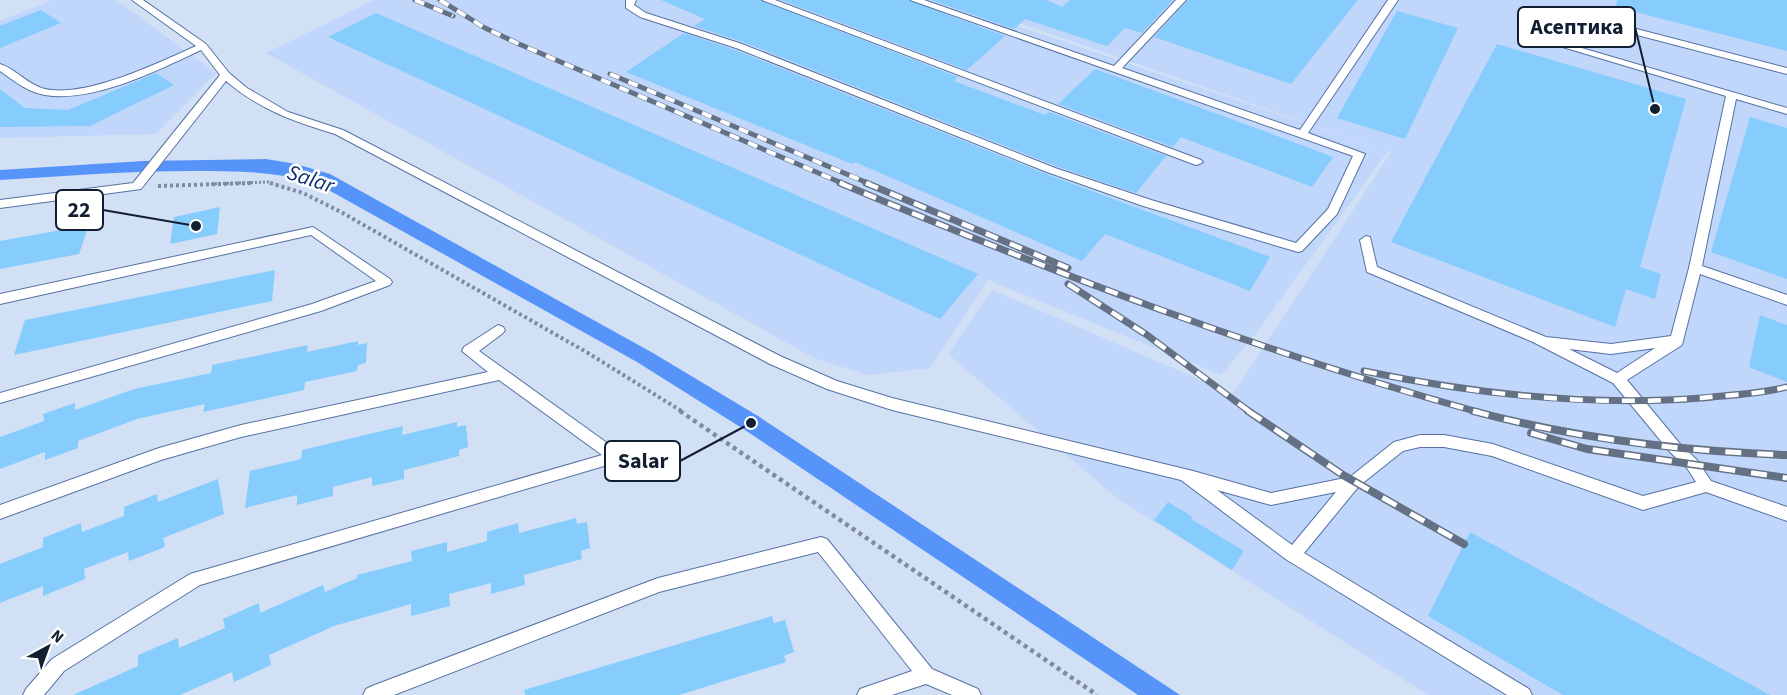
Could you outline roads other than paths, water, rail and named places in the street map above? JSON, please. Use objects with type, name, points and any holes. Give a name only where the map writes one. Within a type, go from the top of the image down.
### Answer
[{"type":"lane","points":[[137,0],[203,46],[225,75],[243,90],[284,114],[339,132],[776,360],[832,385],[891,404],[1185,475],[1271,499],[1353,482]]},
{"type":"lane","points":[[631,0],[629,6],[643,15],[739,46],[1051,170],[1147,203],[1298,248],[1333,211],[1359,154],[915,0]]},
{"type":"lane","points":[[767,0],[1197,162]]},
{"type":"lane","points":[[1115,70],[1181,0]]},
{"type":"lane","points":[[1302,134],[1393,0]]},
{"type":"lane","points":[[1552,9],[1787,70]]},
{"type":"lane","points":[[1541,39],[1787,111]]},
{"type":"lane","points":[[0,67],[43,92],[67,93],[143,74],[203,46]]},
{"type":"lane","points":[[0,204],[137,186],[225,75]]},
{"type":"lane","points":[[1618,379],[1677,341],[1695,268],[1731,103],[1731,94]]},
{"type":"lane","points":[[0,299],[313,231],[386,282],[316,308],[0,398]]},
{"type":"lane","points":[[1366,240],[1371,269],[1538,339],[1618,379],[1675,448],[1692,464],[1706,486]]},
{"type":"lane","points":[[1695,268],[1787,300]]},
{"type":"lane","points":[[32,695],[58,665],[196,579],[616,457],[469,351],[498,330]]},
{"type":"lane","points":[[1538,339],[1611,349],[1677,341]]},
{"type":"lane","points":[[0,512],[159,454],[241,431],[502,374]]},
{"type":"lane","points":[[1293,555],[1353,482],[1399,446],[1420,441],[1444,441],[1493,450],[1643,503],[1706,486],[1787,514]]},
{"type":"lane","points":[[1185,475],[1293,555],[1523,695]]},
{"type":"lane","points":[[372,695],[658,585],[821,544],[926,675],[972,695]]},
{"type":"lane","points":[[866,695],[926,675]]},
{"type":"water","name":"Salar","points":[[266,159],[296,164],[330,174],[653,353],[758,416],[1180,695],[1138,695],[745,430],[637,362],[316,183],[270,174],[209,171],[120,173],[0,180],[0,170],[143,161]]},
{"type":"railway","points":[[415,0],[453,16]]},
{"type":"railway","points":[[440,0],[485,28],[519,44],[844,184]]},
{"type":"railway","points":[[610,74],[870,184]]},
{"type":"railway","points":[[840,183],[1156,308],[1316,363],[1478,412]]},
{"type":"railway","points":[[866,183],[1068,268]]},
{"type":"railway","points":[[1068,284],[1147,335],[1250,412]]},
{"type":"railway","points":[[1364,371],[1489,392],[1616,401],[1701,398],[1755,393],[1787,387]]},
{"type":"railway","points":[[1248,411],[1343,475],[1464,544]]},
{"type":"railway","points":[[1473,411],[1551,429],[1629,442],[1787,455]]},
{"type":"railway","points":[[1531,433],[1587,449],[1787,478]]},
{"type":"place","name":"Асептика","points":[[1655,109]]},
{"type":"place","name":"22","points":[[196,226]]},
{"type":"place","name":"Salar","points":[[751,423]]}]
